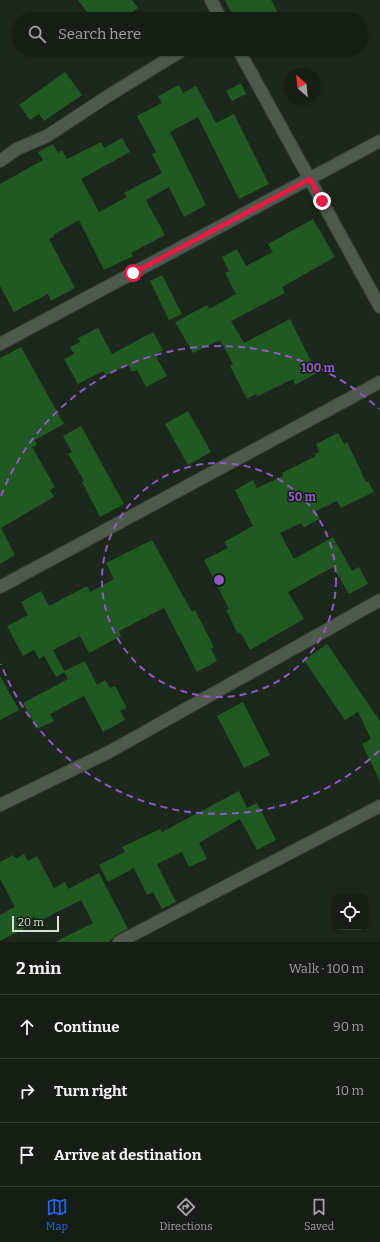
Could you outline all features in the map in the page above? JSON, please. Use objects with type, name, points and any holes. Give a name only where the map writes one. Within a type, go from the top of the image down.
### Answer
[{"type":"street","points":[[211,0],[217,12]]},
{"type":"street","points":[[0,161],[17,149],[47,136],[173,56]]},
{"type":"street","points":[[242,56],[380,307]]},
{"type":"street","points":[[0,344],[380,141]]},
{"type":"street","points":[[0,587],[380,382]]},
{"type":"street","points":[[0,805],[109,752],[380,600]]},
{"type":"street","points":[[119,942],[380,806]]},
{"type":"building","points":[[78,0],[132,0],[138,8],[132,12],[87,12]]},
{"type":"building","points":[[225,0],[271,0],[277,12],[242,12],[231,12]]},
{"type":"building","points":[[65,72],[82,95],[44,121],[39,114],[30,120],[19,105]]},
{"type":"building","points":[[241,83],[246,94],[232,101],[226,91]]},
{"type":"building","points":[[179,85],[183,93],[196,86],[216,123],[234,114],[269,184],[239,199],[198,117],[170,132],[206,205],[184,217],[169,187],[146,200],[165,235],[131,253],[133,256],[104,270],[79,220],[53,235],[54,236],[49,239],[75,288],[51,301],[48,294],[14,312],[0,286],[0,184],[43,160],[38,152],[53,144],[58,153],[62,150],[67,159],[101,142],[104,148],[122,138],[130,152],[81,179],[99,212],[127,197],[124,193],[162,173],[152,154],[156,152],[137,116],[162,103],[158,96]]},
{"type":"building","points":[[313,219],[335,257],[282,287],[285,293],[231,321],[244,343],[290,319],[317,373],[295,385],[293,379],[258,396],[256,394],[247,399],[230,366],[233,364],[220,340],[193,353],[175,322],[207,305],[209,309],[236,294],[225,273],[229,271],[222,257],[237,249],[246,266],[273,252],[268,244]]},
{"type":"building","points":[[162,275],[182,314],[169,320],[150,281]]},
{"type":"building","points":[[98,328],[112,354],[153,332],[163,350],[155,355],[167,376],[146,387],[137,370],[132,372],[128,364],[106,375],[103,371],[78,384],[64,359],[74,354],[70,347],[80,342],[78,338]]},
{"type":"building","points":[[21,347],[64,424],[35,440],[37,445],[32,447],[55,487],[50,490],[54,497],[1,528],[15,555],[0,564],[0,358]]},
{"type":"building","points":[[188,411],[211,452],[188,465],[165,424]]},
{"type":"building","points":[[81,426],[124,504],[100,517],[82,482],[84,481],[68,454],[72,452],[63,436]]},
{"type":"building","points":[[338,433],[344,444],[347,442],[366,482],[368,481],[374,492],[341,508],[337,501],[316,511],[320,519],[304,527],[301,523],[280,533],[294,559],[333,537],[352,571],[359,567],[368,584],[349,594],[333,567],[288,592],[304,619],[250,650],[240,632],[238,634],[226,610],[229,609],[204,560],[228,548],[224,542],[253,526],[235,490],[253,480],[257,488],[283,476],[282,473],[316,456],[315,454],[319,452],[316,444]]},
{"type":"building","points":[[152,540],[192,612],[195,610],[214,647],[211,649],[217,661],[197,672],[164,608],[119,631],[121,636],[89,653],[80,636],[53,650],[65,672],[56,677],[44,656],[39,659],[34,650],[23,656],[7,626],[28,615],[21,602],[41,591],[49,606],[87,586],[90,592],[114,579],[106,563]]},
{"type":"building","points":[[327,644],[380,721],[380,781],[362,744],[371,739],[358,712],[345,720],[304,660]]},
{"type":"building","points":[[85,661],[97,685],[105,680],[110,688],[115,686],[127,708],[120,711],[125,720],[103,732],[84,696],[50,714],[54,721],[37,729],[23,703],[68,679],[64,671]]},
{"type":"building","points":[[0,676],[19,710],[0,720]]},
{"type":"building","points":[[243,702],[270,755],[244,768],[217,716]]},
{"type":"building","points":[[239,791],[247,808],[257,803],[276,840],[257,850],[240,819],[199,843],[207,859],[189,867],[182,852],[157,864],[176,902],[162,909],[153,892],[147,895],[134,868],[108,882],[99,865],[125,852],[122,847],[160,829],[162,832]]},
{"type":"building","points":[[24,854],[28,861],[37,856],[54,888],[65,882],[68,889],[99,873],[128,929],[116,935],[109,942],[55,942],[93,923],[81,900],[0,941],[0,915],[15,907],[0,879],[0,862],[13,855],[16,859]]},
{"type":"route","points":[[133,273],[310,179],[322,201]]}]
